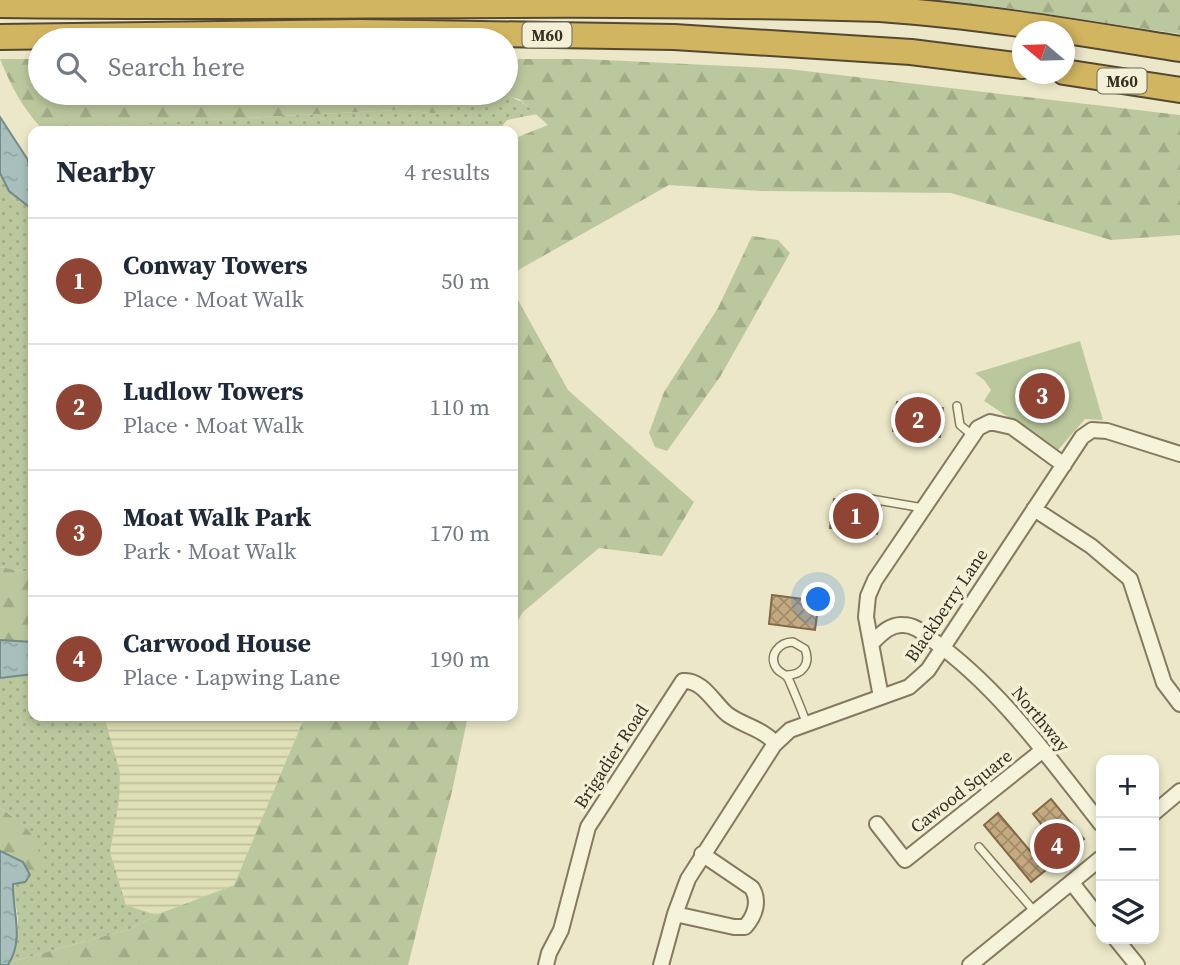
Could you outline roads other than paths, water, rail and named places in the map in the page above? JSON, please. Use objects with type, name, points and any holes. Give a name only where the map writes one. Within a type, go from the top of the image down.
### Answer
[{"type":"highway","name":"M60","points":[[0,5],[690,1],[880,9],[996,19],[1180,49]]},
{"type":"highway","name":"M60","points":[[518,35],[674,37],[911,52],[1012,65]]},
{"type":"highway","name":"M60","points":[[0,37],[28,37]]},
{"type":"highway","name":"M60","points":[[1075,74],[1180,90]]},
{"type":"street","points":[[881,697],[866,617],[868,596],[875,580],[978,428],[990,422],[1012,427],[1064,465]]},
{"type":"street","name":"Blackberry Lane","points":[[661,965],[688,879],[775,743],[790,730],[806,722],[909,687],[928,670],[1082,437],[1092,430],[1107,431],[1180,454]]},
{"type":"street","points":[[1034,509],[1090,546],[1130,579],[1164,683],[1180,704]]},
{"type":"street","name":"Northway","points":[[872,643],[892,626],[902,625],[914,627],[943,648],[987,685],[1096,818]]},
{"type":"street","name":"Brigadier Road","points":[[546,965],[561,930],[588,827],[683,681],[700,687],[726,713],[748,727],[761,730],[775,743]]},
{"type":"street","name":"Cawood Square","points":[[877,824],[905,860],[1043,750]]},
{"type":"street","points":[[1159,809],[1180,791]]},
{"type":"street","points":[[675,914],[734,927],[745,927],[751,921],[757,895],[752,888],[702,854]]},
{"type":"street","points":[[970,965],[1096,862]]},
{"type":"street","points":[[1072,883],[1096,914]]},
{"type":"street","points":[[1120,944],[1136,964]]},
{"type":"lane","points":[[957,406],[960,425],[973,436]]},
{"type":"lane","points":[[848,495],[924,508]]},
{"type":"lane","points":[[787,675],[802,671],[807,660],[805,649],[793,642],[779,646],[774,655],[777,669],[787,675],[806,722]]},
{"type":"lane","points":[[979,847],[1035,912]]},
{"type":"water","points":[[0,117],[28,160],[28,206],[9,191],[0,173]]},
{"type":"water","points":[[0,640],[28,642],[28,675],[0,678]]},
{"type":"water","points":[[0,851],[23,862],[30,875],[25,882],[13,884],[17,935],[8,965],[0,965]]},
{"type":"place","name":"Moat Walk Park","points":[[1042,396]]},
{"type":"place","name":"Ludlow Towers","points":[[918,420]]},
{"type":"place","name":"Conway Towers","points":[[856,516]]},
{"type":"place","name":"Carwood House","points":[[1057,846]]}]
